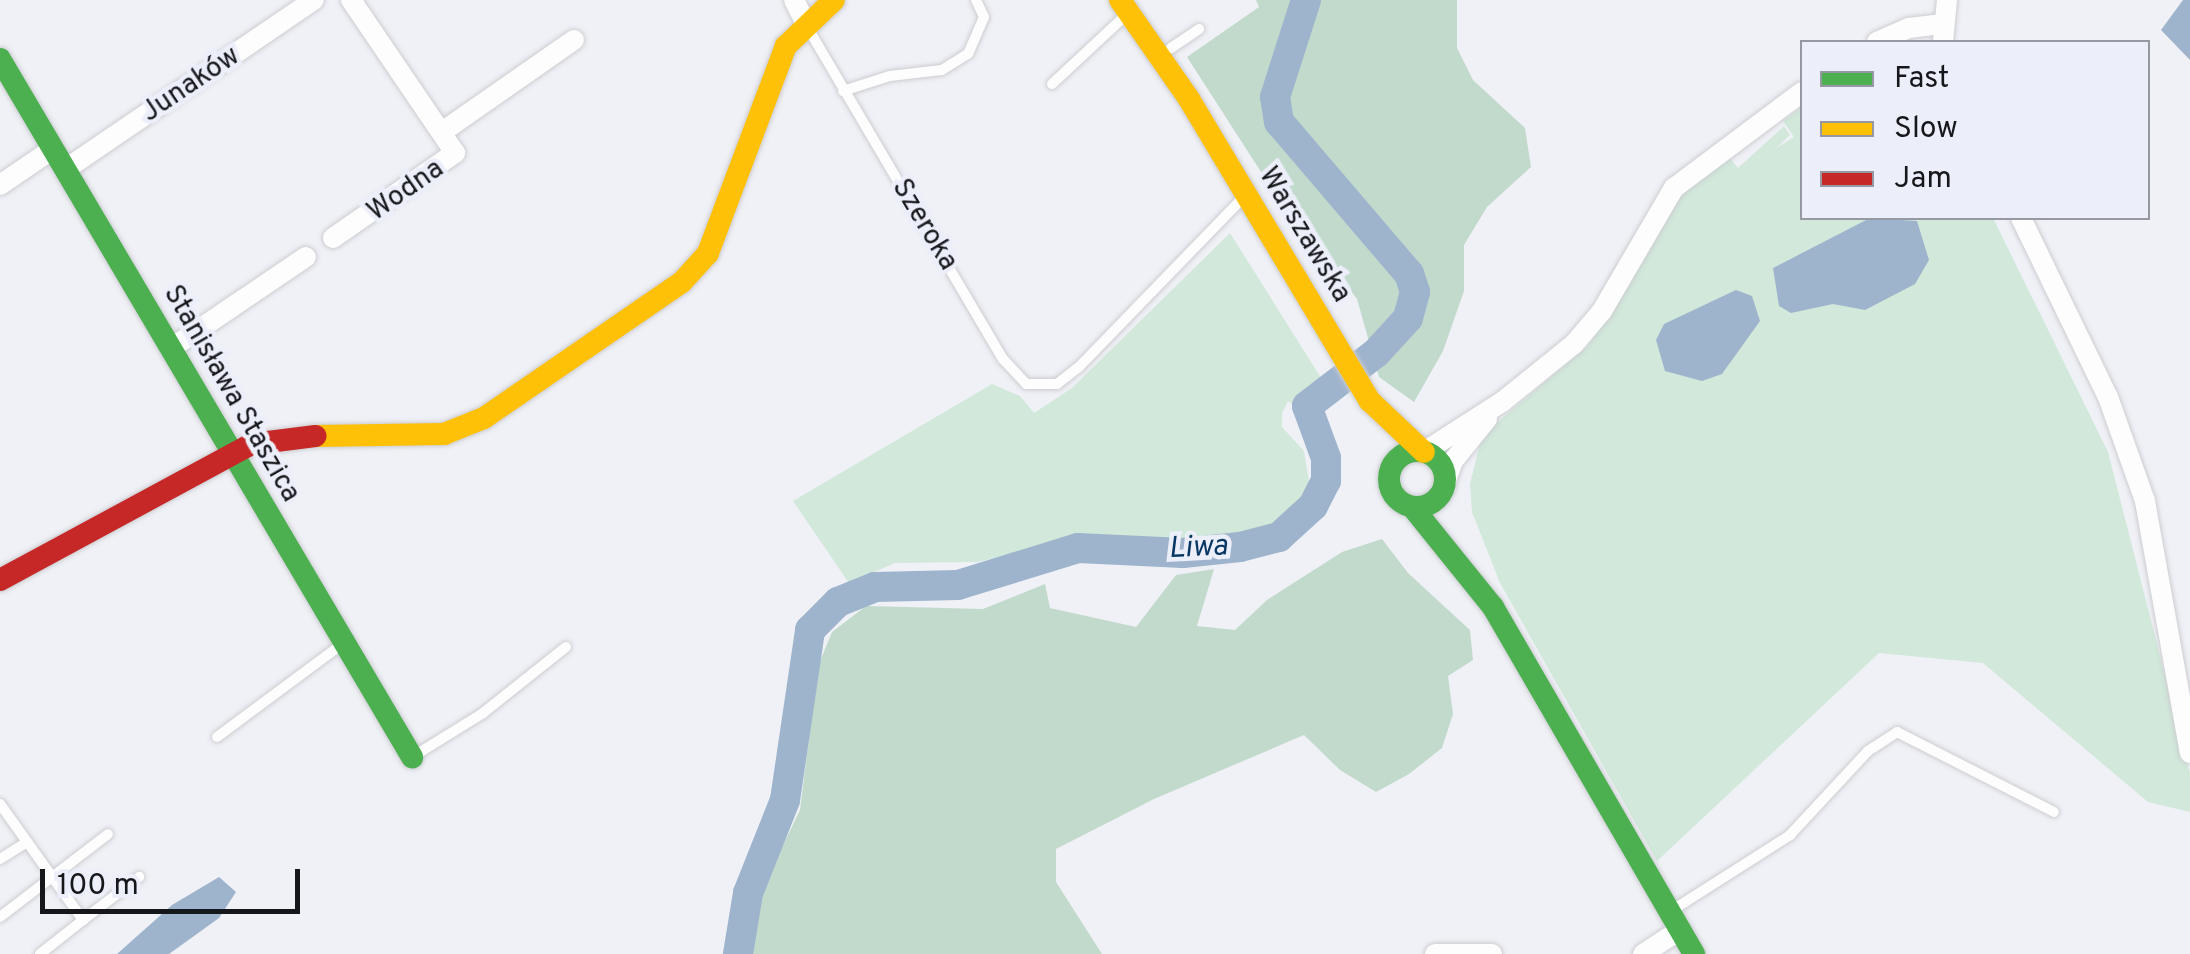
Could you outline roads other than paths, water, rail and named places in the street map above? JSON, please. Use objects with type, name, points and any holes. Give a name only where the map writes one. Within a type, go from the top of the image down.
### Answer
[{"type":"street","name":"Junaków","points":[[0,184],[60,159],[314,0]]},
{"type":"street","name":"Wodna","points":[[332,238],[452,161],[456,153],[352,0]]},
{"type":"street","points":[[794,0],[807,25]]},
{"type":"street","points":[[0,580],[230,454],[282,436],[444,434],[484,418],[657,302],[698,267],[720,233],[770,78],[807,25],[834,0]]},
{"type":"street","points":[[1881,40],[1908,28],[1943,33],[1947,0]]},
{"type":"street","name":"Warszawska","points":[[1130,4],[1171,48],[1189,99]]},
{"type":"street","name":"Warszawska","points":[[1130,4],[1370,401]]},
{"type":"street","name":"Wodna","points":[[442,132],[574,40]]},
{"type":"street","name":"Stanisława Staszica","points":[[0,60],[412,757]]},
{"type":"street","points":[[1391,467],[1405,453],[1424,452],[1502,402],[1589,328],[1674,188],[1800,94]]},
{"type":"street","points":[[2021,220],[2108,397],[2144,502],[2190,753]]},
{"type":"street","points":[[170,349],[306,256]]},
{"type":"street","points":[[1370,401],[1440,463],[1456,530],[1493,608],[1694,954]]},
{"type":"street","points":[[1370,401],[1391,467],[1392,494],[1414,508],[1493,608]]},
{"type":"street","points":[[1414,508],[1438,499],[1464,445],[1502,402]]},
{"type":"street","points":[[1643,954],[1676,920]]},
{"type":"street","points":[[1435,954],[1492,954]]},
{"type":"lane","points":[[844,91],[890,76],[942,70],[968,54],[984,17],[976,0]]},
{"type":"lane","points":[[1052,84],[1130,4]]},
{"type":"lane","name":"Szeroka","points":[[807,25],[1002,359],[1026,384],[1057,384],[1244,196]]},
{"type":"lane","points":[[1171,48],[1199,29]]},
{"type":"lane","points":[[218,736],[343,643]]},
{"type":"lane","points":[[412,757],[483,713],[566,647]]},
{"type":"lane","points":[[1676,920],[1790,835],[1868,750],[1897,732],[2054,812]]},
{"type":"lane","points":[[2,809],[83,920]]},
{"type":"lane","points":[[0,917],[108,834]]},
{"type":"lane","points":[[0,859],[28,842]]},
{"type":"lane","points":[[40,954],[138,877]]},
{"type":"water","points":[[2183,0],[2190,0],[2190,60],[2161,30]]},
{"type":"water","points":[[1866,220],[1917,221],[1929,260],[1915,284],[1865,310],[1833,304],[1791,313],[1779,306],[1773,268]]},
{"type":"water","points":[[1736,290],[1752,296],[1760,321],[1722,374],[1702,381],[1665,371],[1656,340],[1664,324]]},
{"type":"water","points":[[219,877],[236,892],[219,918],[169,954],[117,954],[172,905]]},
{"type":"waterway","name":"Liwa","points":[[738,954],[748,893],[785,800],[810,630],[838,602],[875,587],[958,585],[1078,548],[1183,553],[1240,547],[1279,537],[1313,506],[1326,481],[1326,458],[1307,406],[1377,352],[1408,318],[1415,292],[1409,274],[1279,122],[1275,97],[1306,0]]}]
